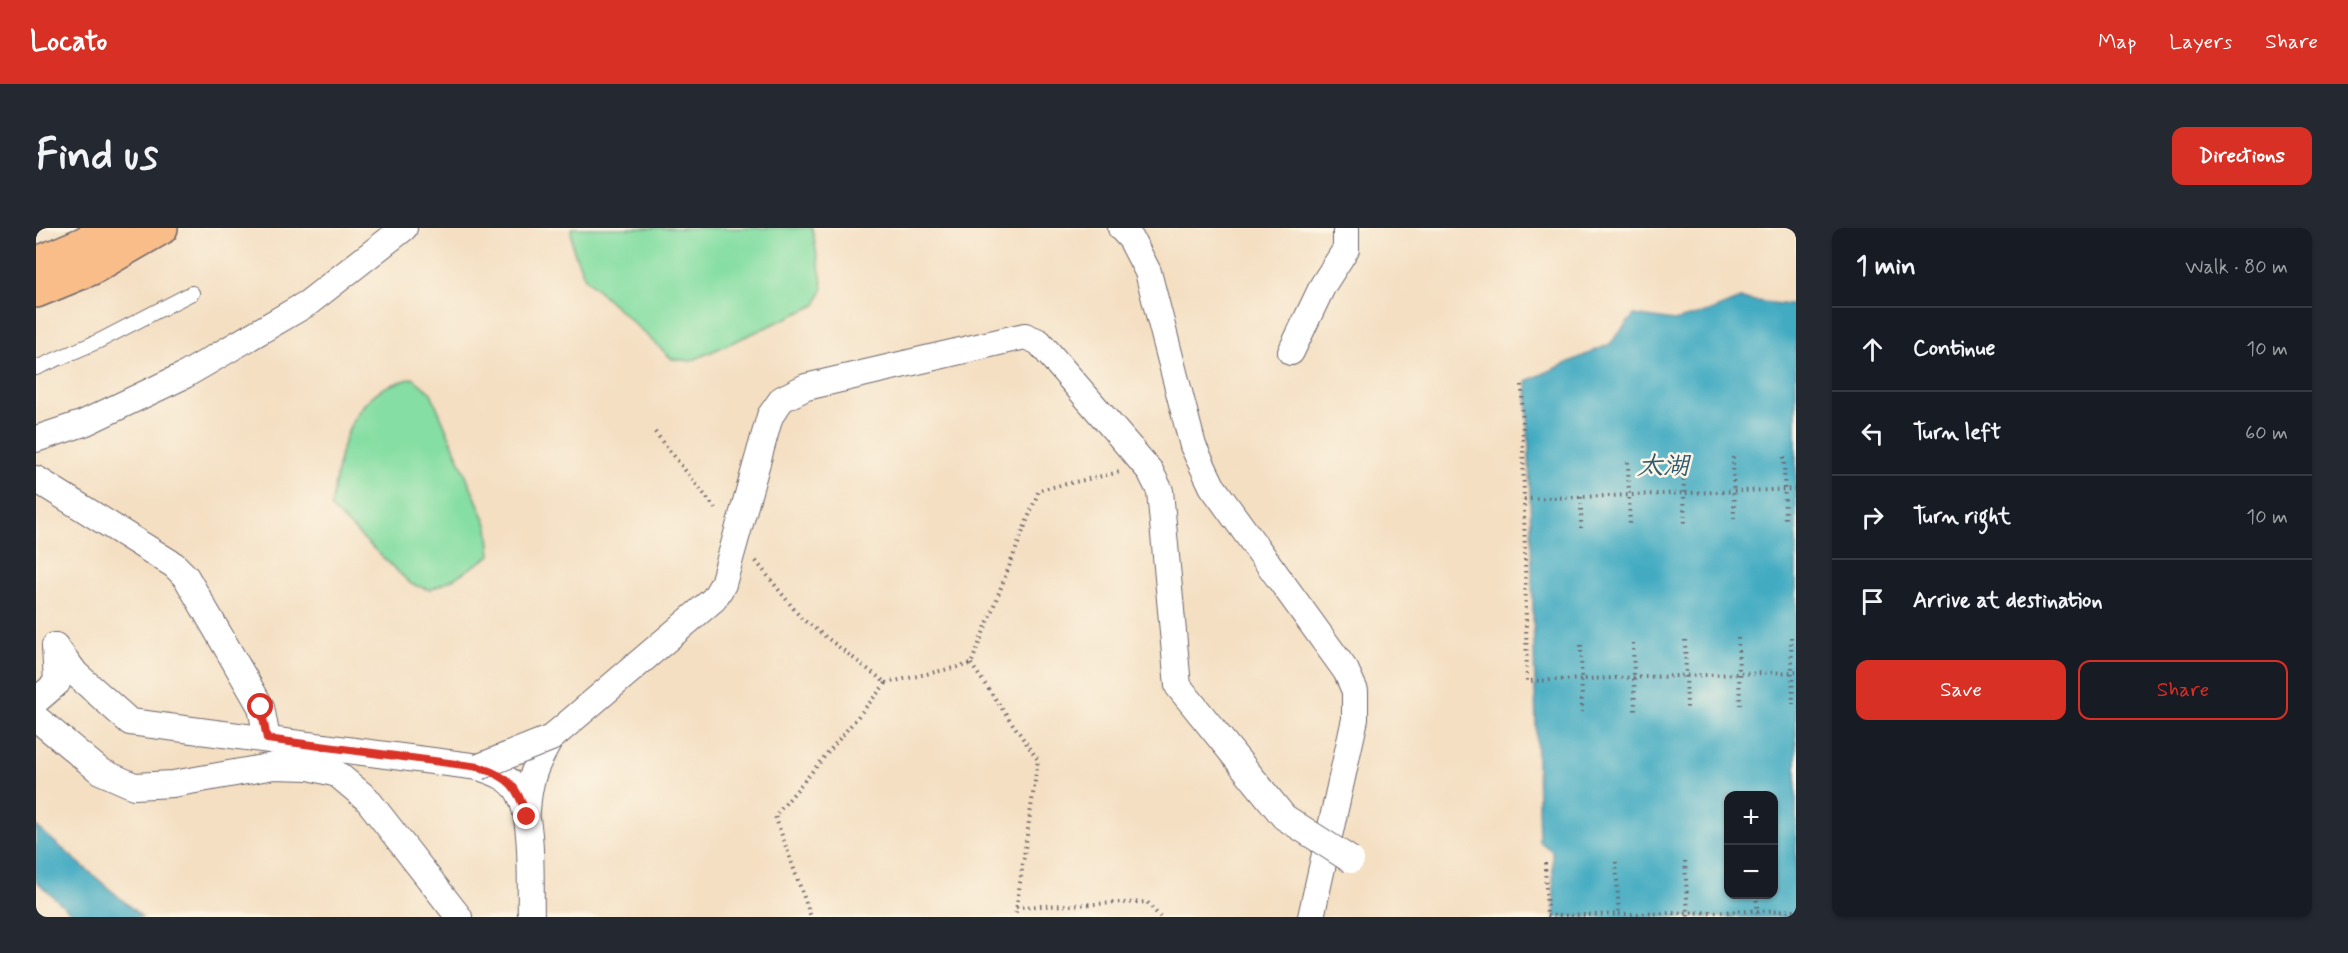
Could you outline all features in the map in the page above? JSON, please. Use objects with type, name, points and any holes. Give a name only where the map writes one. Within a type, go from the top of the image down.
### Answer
[{"type":"main road","points":[[36,264],[83,244],[112,228]]},
{"type":"main road","points":[[36,291],[92,268],[161,228]]},
{"type":"street","points":[[36,440],[84,423],[185,375],[308,303],[404,228]]},
{"type":"street","points":[[1121,228],[1131,239],[1148,272],[1193,446],[1212,486],[1346,671],[1355,691],[1355,719],[1311,917]]},
{"type":"street","points":[[1291,352],[1323,285],[1346,249],[1346,228]]},
{"type":"street","points":[[531,917],[527,817],[529,782],[536,762],[551,738],[714,599],[723,584],[770,416],[782,399],[806,387],[1025,336],[1039,342],[1150,471],[1160,491],[1178,686],[1284,817],[1351,860]]},
{"type":"street","points":[[36,479],[174,565],[186,577],[261,707],[267,739]]},
{"type":"street","points":[[36,701],[57,683],[55,646],[76,674],[130,722],[479,767],[501,775],[518,790],[527,817]]},
{"type":"street","points":[[36,718],[100,771],[134,786],[173,784],[274,766],[309,767],[338,774],[367,799],[459,917]]},
{"type":"street","points":[[479,767],[551,738]]},
{"type":"lane","points":[[36,368],[99,341],[192,293]]},
{"type":"path","points":[[1522,385],[1527,681],[1794,672]]},
{"type":"path","points":[[655,432],[720,516]]},
{"type":"path","points":[[1784,456],[1785,523]]},
{"type":"path","points":[[1733,457],[1734,523]]},
{"type":"path","points":[[1683,461],[1685,527]]},
{"type":"path","points":[[1628,462],[1630,528]]},
{"type":"path","points":[[971,664],[1039,490],[1130,470]]},
{"type":"path","points":[[1524,499],[1796,489]]},
{"type":"path","points":[[1581,497],[1581,528]]},
{"type":"path","points":[[750,553],[801,618],[886,683]]},
{"type":"path","points":[[1791,637],[1794,672],[1793,704]]},
{"type":"path","points":[[1738,638],[1740,705]]},
{"type":"path","points":[[1685,640],[1687,708]]},
{"type":"path","points":[[1633,644],[1635,711]]},
{"type":"path","points":[[1581,645],[1582,712]]},
{"type":"path","points":[[811,917],[775,816],[886,683],[971,664]]},
{"type":"path","points":[[971,664],[1038,760],[1015,917]]},
{"type":"path","points":[[1685,861],[1688,915]]},
{"type":"path","points":[[1616,862],[1619,916]]},
{"type":"path","points":[[1545,863],[1547,917],[1688,915],[1796,910]]},
{"type":"path","points":[[1756,899],[1758,917]]},
{"type":"path","points":[[1016,907],[1147,902],[1160,917]]},
{"type":"green space","points":[[571,228],[812,228],[823,288],[816,305],[691,361],[672,359],[585,278],[573,249]]},
{"type":"green space","points":[[413,378],[431,393],[488,527],[491,555],[453,579],[430,590],[411,584],[331,508],[344,442],[358,412],[382,389]]},
{"type":"water","name":"太湖","points":[[1740,299],[1796,306],[1796,917],[1555,917],[1552,851],[1539,841],[1527,381],[1610,344],[1634,315],[1674,321],[1708,312]]},
{"type":"water","points":[[36,826],[142,917],[76,917],[36,881]]},
{"type":"route","points":[[261,707],[267,739],[479,767],[501,775],[518,790],[527,817]]}]
